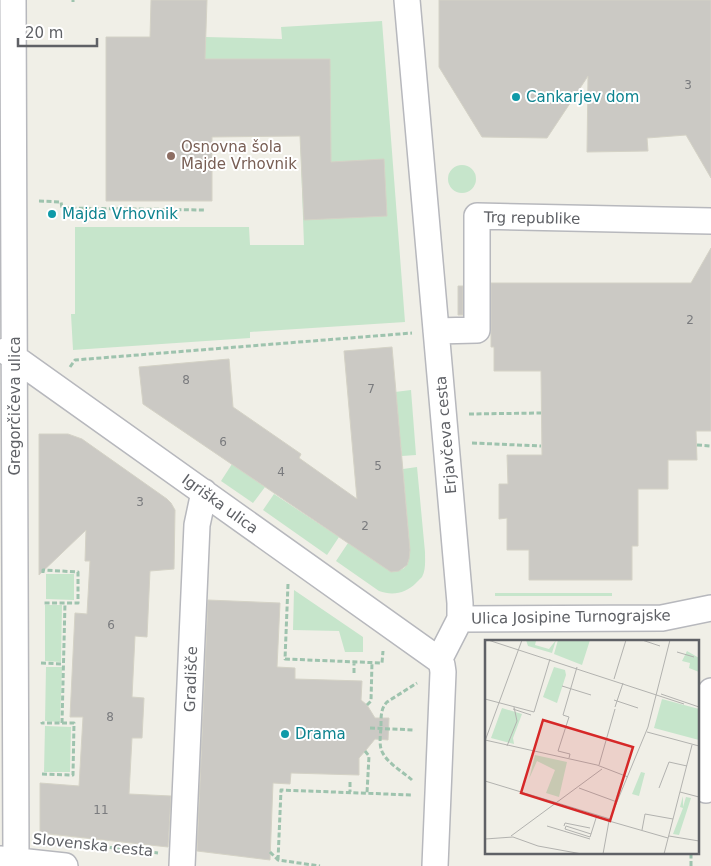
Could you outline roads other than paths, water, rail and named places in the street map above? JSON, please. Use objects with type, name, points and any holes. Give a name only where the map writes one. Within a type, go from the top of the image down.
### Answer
[{"type":"street","name":"Gregorčičeva ulica","points":[[8,860],[15,812],[8,735],[7,353],[14,200],[13,0]]},
{"type":"street","name":"Erjavčeva cesta","points":[[407,0],[460,611]]},
{"type":"street","name":"Trg republike","points":[[436,331],[477,330],[477,216],[711,221]]},
{"type":"street","name":"Igriška ulica","points":[[7,353],[439,660]]},
{"type":"street","name":"Gradišče","points":[[183,854],[197,525],[204,492]]},
{"type":"street","name":"Ulica Josipine Turnograjske","points":[[460,611],[662,618],[711,608]]},
{"type":"street","points":[[435,866],[443,672],[439,660],[460,611]]},
{"type":"street","points":[[706,790],[706,701],[711,691]]},
{"type":"street","name":"Slovenska cesta","points":[[8,860],[69,855]]},
{"type":"place","name":"Cankarjev dom","points":[[516,97]]},
{"type":"place","name":"Osnovna šola Majde Vrhovnik","points":[[171,156]]},
{"type":"place","name":"Majda Vrhovnik","points":[[52,214]]},
{"type":"place","name":"Drama","points":[[285,734]]}]
